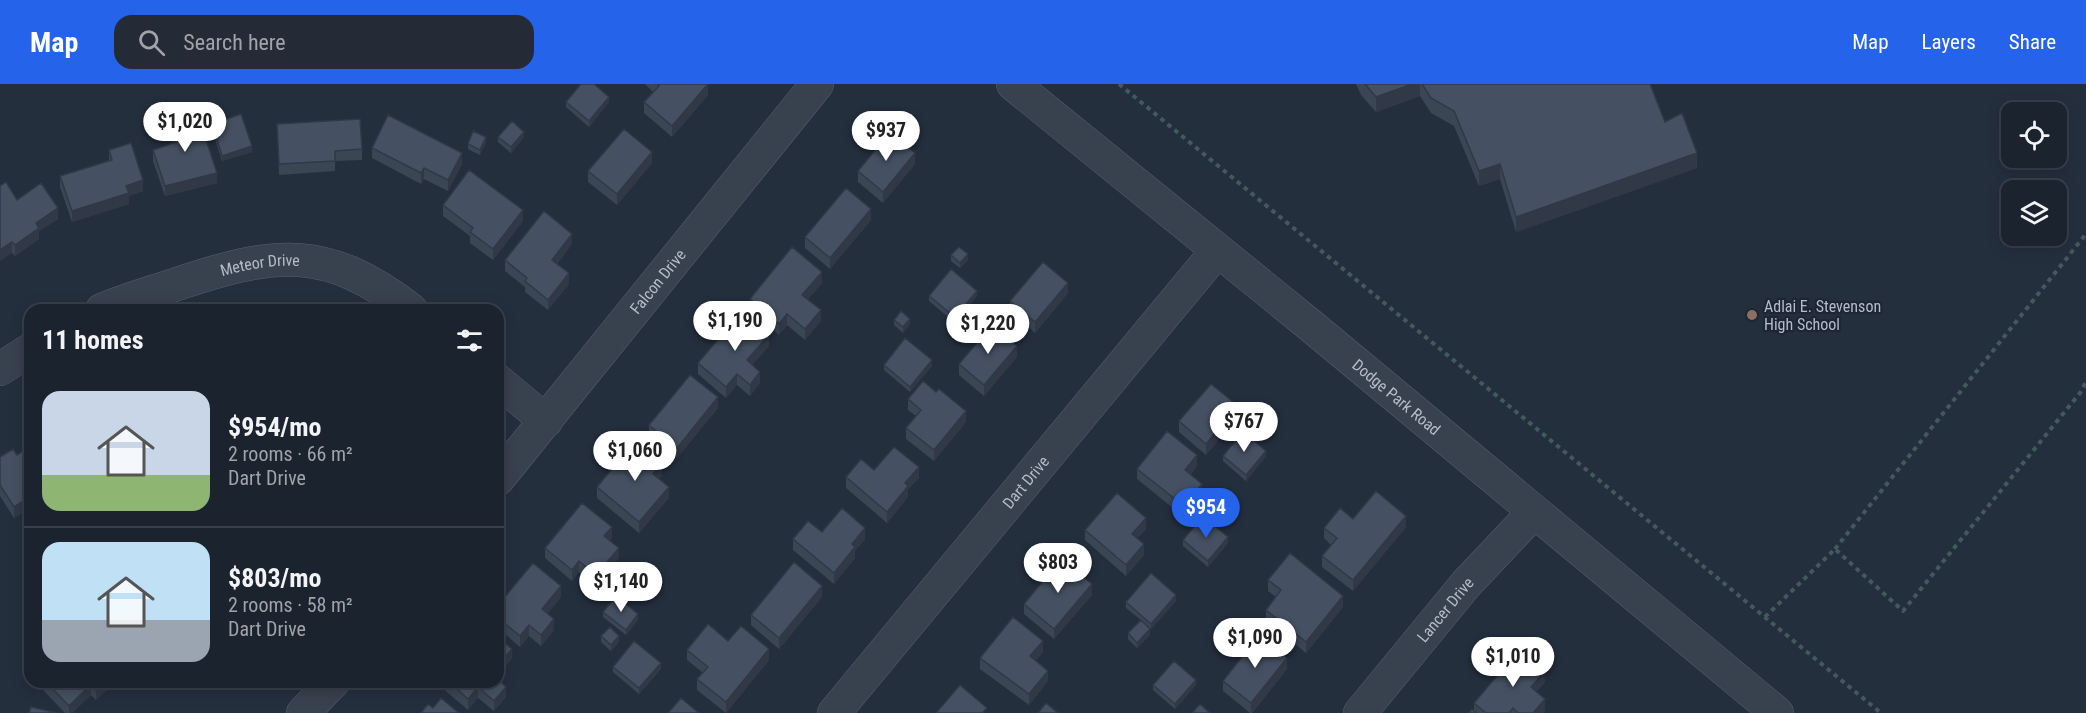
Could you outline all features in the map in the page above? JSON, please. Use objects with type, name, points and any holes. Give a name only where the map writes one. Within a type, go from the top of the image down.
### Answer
[{"type":"street","name":"Falcon Drive","points":[[504,472],[817,84]]},
{"type":"street","name":"Dodge Park Road","points":[[1013,84],[1777,713]]},
{"type":"street","name":"Dart Drive","points":[[834,713],[1217,251]]},
{"type":"street","name":"Meteor Drive","points":[[119,304],[222,268],[270,259],[319,262],[352,274],[392,295],[403,304]]},
{"type":"street","points":[[0,369],[24,354]]},
{"type":"street","points":[[504,386],[546,421]]},
{"type":"street","name":"Lancer Drive","points":[[1360,713],[1474,574],[1534,512]]},
{"type":"street","points":[[303,713],[327,688]]},
{"type":"path","points":[[1119,84],[1881,713]]},
{"type":"path","points":[[1765,617],[1834,549],[2086,234]]},
{"type":"path","points":[[1834,549],[1903,611],[2080,393],[2086,382]]},
{"type":"building","points":[[581,84],[594,84],[609,97],[589,121],[566,102]]},
{"type":"building","points":[[657,84],[708,84],[672,126],[644,102],[659,86]]},
{"type":"building","points":[[1365,84],[1412,84],[1376,97]]},
{"type":"building","points":[[1422,84],[1650,84],[1665,122],[1682,113],[1697,153],[1516,217],[1500,164],[1479,171],[1454,111],[1431,98]]},
{"type":"building","points":[[197,112],[217,173],[165,186],[153,150],[176,142],[169,122]]},
{"type":"building","points":[[241,114],[252,146],[222,156],[212,124]]},
{"type":"building","points":[[388,115],[462,153],[448,180],[424,168],[421,173],[372,148]]},
{"type":"building","points":[[360,119],[362,149],[335,151],[335,161],[279,164],[277,124]]},
{"type":"building","points":[[512,121],[524,132],[511,147],[498,137]]},
{"type":"building","points":[[624,129],[652,152],[617,194],[588,171]]},
{"type":"building","points":[[473,131],[486,137],[480,150],[468,144]]},
{"type":"building","points":[[890,132],[915,153],[883,192],[858,171]]},
{"type":"building","points":[[131,143],[143,180],[126,186],[129,193],[72,211],[60,176],[112,160],[109,150]]},
{"type":"building","points":[[469,170],[523,210],[493,249],[470,232],[473,228],[443,205]]},
{"type":"building","points":[[6,182],[17,200],[41,183],[58,208],[36,223],[39,228],[15,245],[12,242],[0,250],[0,186]]},
{"type":"building","points":[[846,188],[871,209],[830,258],[805,237]]},
{"type":"building","points":[[544,211],[572,234],[552,260],[569,273],[548,300],[525,281],[527,278],[505,260]]},
{"type":"building","points":[[792,247],[822,272],[802,295],[821,310],[805,329],[787,314],[779,324],[750,299]]},
{"type":"building","points":[[959,247],[968,254],[960,263],[951,255]]},
{"type":"building","points":[[1043,262],[1068,283],[1035,322],[1010,301]]},
{"type":"building","points":[[951,269],[977,291],[955,317],[929,296]]},
{"type":"building","points":[[901,311],[910,319],[903,327],[894,320]]},
{"type":"building","points":[[741,312],[769,335],[747,360],[760,372],[750,385],[737,374],[726,387],[698,363]]},
{"type":"building","points":[[992,325],[1017,346],[984,385],[959,364]]},
{"type":"building","points":[[905,338],[932,360],[910,387],[884,365]]},
{"type":"building","points":[[690,375],[718,397],[677,448],[649,425]]},
{"type":"building","points":[[923,381],[936,392],[939,389],[966,411],[934,450],[906,428],[921,410],[908,399]]},
{"type":"building","points":[[1211,384],[1238,406],[1206,444],[1179,421]]},
{"type":"building","points":[[1167,431],[1197,455],[1185,470],[1202,484],[1184,506],[1137,469]]},
{"type":"building","points":[[1243,431],[1266,451],[1246,475],[1223,456]]},
{"type":"building","points":[[635,441],[662,464],[653,474],[669,487],[639,522],[597,487]]},
{"type":"building","points":[[894,447],[919,467],[905,483],[908,486],[887,512],[846,477],[861,459],[874,470]]},
{"type":"building","points":[[13,449],[17,455],[24,450],[24,501],[14,507],[0,485],[0,457]]},
{"type":"building","points":[[1376,491],[1406,516],[1353,580],[1322,556],[1337,538],[1324,528],[1340,508],[1353,519]]},
{"type":"building","points":[[1117,493],[1146,518],[1132,534],[1144,544],[1126,565],[1085,530]]},
{"type":"building","points":[[582,503],[612,527],[604,536],[619,548],[596,575],[579,561],[572,570],[545,548]]},
{"type":"building","points":[[842,508],[865,528],[852,544],[855,547],[834,573],[793,539],[808,521],[822,532]]},
{"type":"building","points":[[1203,516],[1228,537],[1208,561],[1183,540]]},
{"type":"building","points":[[1290,553],[1343,596],[1306,642],[1266,610],[1281,590],[1268,580]]},
{"type":"building","points":[[1061,559],[1092,584],[1054,629],[1024,604]]},
{"type":"building","points":[[794,562],[822,586],[779,638],[751,615]]},
{"type":"building","points":[[533,563],[561,586],[542,609],[554,619],[541,635],[529,625],[520,636],[504,623],[504,598]]},
{"type":"building","points":[[1151,573],[1176,595],[1151,624],[1126,602]]},
{"type":"building","points":[[616,596],[638,614],[626,630],[603,612]]},
{"type":"building","points":[[1013,617],[1043,641],[1030,656],[1048,671],[1029,694],[980,658]]},
{"type":"building","points":[[1141,620],[1150,629],[1137,643],[1128,633]]},
{"type":"building","points":[[708,624],[728,641],[741,626],[769,649],[726,702],[697,679],[708,667],[687,650]]},
{"type":"building","points":[[610,627],[619,636],[611,645],[601,636]]},
{"type":"building","points":[[1259,635],[1287,658],[1251,703],[1223,681]]},
{"type":"building","points":[[634,641],[661,663],[639,688],[613,667]]},
{"type":"building","points":[[504,642],[512,649],[504,658]]},
{"type":"building","points":[[1519,650],[1545,671],[1531,687],[1545,699],[1533,713],[1518,713],[1513,708],[1509,713],[1486,713],[1474,703]]},
{"type":"building","points":[[1174,661],[1196,680],[1175,704],[1153,685]]},
{"type":"building","points":[[504,685],[506,687],[494,701],[479,688],[504,688]]},
{"type":"building","points":[[960,685],[987,708],[982,713],[936,713]]},
{"type":"building","points":[[52,688],[87,688],[69,706]]},
{"type":"building","points":[[456,688],[477,688],[468,699]]},
{"type":"building","points":[[441,698],[459,713],[421,713],[428,704],[433,708]]},
{"type":"building","points":[[681,698],[699,713],[668,713]]},
{"type":"building","points":[[1046,703],[1058,713],[1038,713]]},
{"type":"building","points":[[1200,704],[1210,713],[1192,713]]},
{"type":"building","points":[[31,707],[57,713],[29,713]]},
{"type":"place","name":"Adlai E. Stevenson High School","points":[[1752,315]]}]
